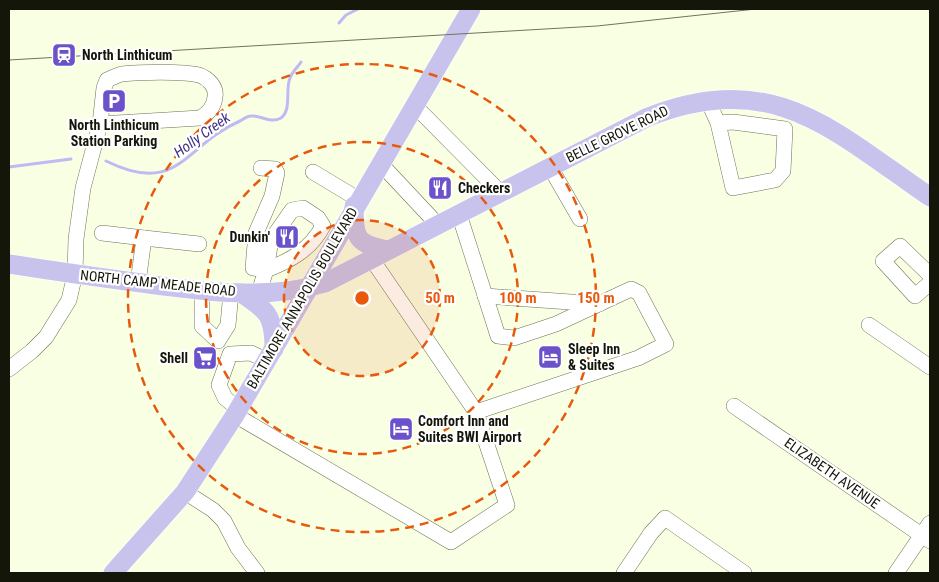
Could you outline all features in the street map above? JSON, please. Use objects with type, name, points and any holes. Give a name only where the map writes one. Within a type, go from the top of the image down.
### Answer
[{"type":"main road","name":"BALTIMORE ANNAPOLIS BOULEVARD","points":[[113,573],[185,492],[237,412],[307,289],[331,230],[356,202],[471,9]]},
{"type":"main road","name":"BELLE GROVE ROAD","points":[[307,289],[325,283],[648,117],[674,107],[708,101],[748,100],[778,105],[805,114],[928,192]]},
{"type":"main road","points":[[356,202],[354,226],[361,242],[380,254]]},
{"type":"main road","name":"NORTH CAMP MEADE ROAD","points":[[9,264],[202,290],[243,292],[307,289]]},
{"type":"main road","points":[[243,292],[266,310],[271,319],[270,355]]},
{"type":"street","points":[[9,369],[32,351],[59,319],[69,300],[75,274],[76,238],[83,188],[100,124],[104,88],[107,80],[120,74],[199,75],[208,79],[213,86],[216,96],[208,114],[200,118],[100,124]]},
{"type":"street","points":[[708,101],[718,123],[733,188],[775,180],[784,171],[785,129],[733,122],[718,123]]},
{"type":"street","points":[[414,105],[501,193]]},
{"type":"street","points":[[380,163],[438,225]]},
{"type":"street","points":[[550,167],[580,219]]},
{"type":"street","points":[[261,168],[275,169],[277,173],[272,196],[256,233],[254,268],[266,270]]},
{"type":"street","points":[[313,172],[356,202]]},
{"type":"street","points":[[218,341],[228,325],[243,292],[266,270],[298,255],[317,238],[331,230],[303,208],[292,210],[271,240],[266,270]]},
{"type":"street","points":[[459,214],[498,336],[514,338],[556,324],[602,304],[626,291],[635,290],[640,294],[666,344],[638,358],[476,412]]},
{"type":"street","points":[[102,233],[198,244]]},
{"type":"street","points":[[138,282],[144,238]]},
{"type":"street","points":[[930,275],[900,246],[883,261],[915,296],[930,283]]},
{"type":"street","points":[[230,354],[219,385],[225,398],[237,412],[451,542],[508,505],[476,412],[380,254]]},
{"type":"street","points":[[202,290],[202,326],[230,354]]},
{"type":"street","points":[[485,296],[602,304]]},
{"type":"street","points":[[869,325],[930,368]]},
{"type":"street","points":[[230,354],[251,353],[270,355]]},
{"type":"street","name":"ELIZABETH AVENUE","points":[[734,406],[927,533]]},
{"type":"street","points":[[185,492],[213,510],[224,520],[238,548],[257,573]]},
{"type":"street","points":[[624,573],[665,518],[744,573]]},
{"type":"street","points":[[896,573],[927,533]]},
{"type":"waterway","name":"Holly Creek","points":[[339,23],[346,15],[358,9]]},
{"type":"waterway","name":"Holly Creek","points":[[106,161],[130,171],[150,173],[166,170],[192,154],[221,131],[247,117],[255,116],[269,120],[281,118],[286,110],[290,78],[301,62]]},
{"type":"waterway","name":"Holly Creek","points":[[9,167],[71,159]]},
{"type":"tram line","points":[[9,60],[597,26],[756,9]]},
{"type":"place","name":"North Linthicum","points":[[64,55]]},
{"type":"place","name":"North Linthicum Station Parking","points":[[114,101]]},
{"type":"place","name":"Checkers","points":[[440,188]]},
{"type":"place","name":"Dunkin'","points":[[287,237]]},
{"type":"place","name":"Sleep Inn & Suites","points":[[550,357]]},
{"type":"place","name":"Shell","points":[[205,358]]},
{"type":"place","name":"Comfort Inn and Suites BWI Airport","points":[[401,429]]}]
